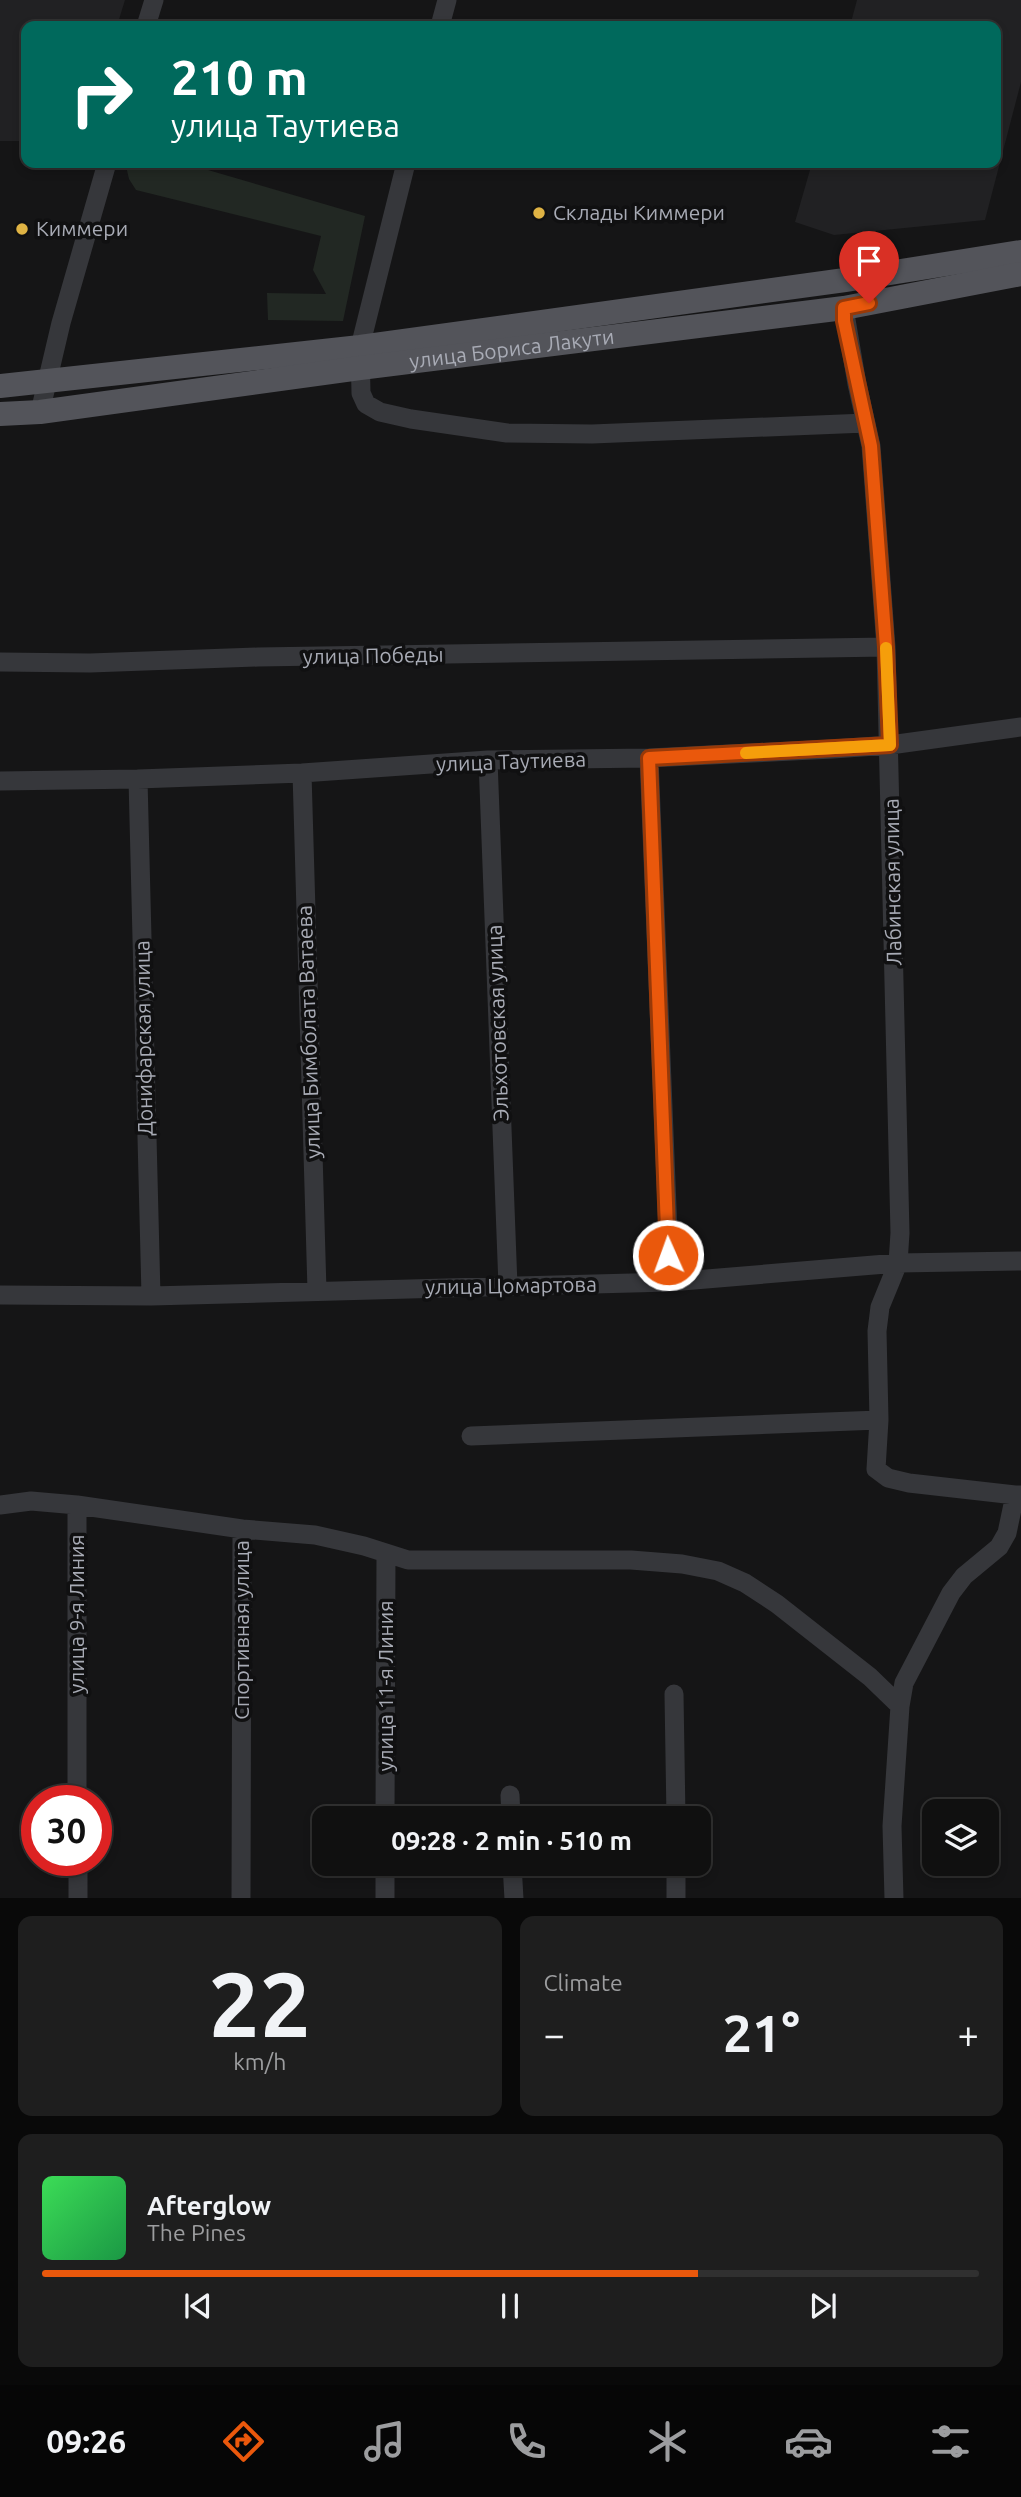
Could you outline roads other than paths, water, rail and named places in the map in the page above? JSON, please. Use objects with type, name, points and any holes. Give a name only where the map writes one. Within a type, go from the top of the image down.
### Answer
[{"type":"main road","name":"улица Бориса Лакути","points":[[0,414],[40,412],[1021,252]]},
{"type":"main road","name":"улица Бориса Лакути","points":[[0,387],[360,358],[844,308],[1021,274]]},
{"type":"street","points":[[148,21],[154,0]]},
{"type":"street","points":[[441,21],[447,0]]},
{"type":"street","points":[[40,412],[106,168]]},
{"type":"street","points":[[405,168],[360,358],[361,393],[366,404],[380,412],[507,433],[592,435],[866,423]]},
{"type":"street","name":"Лабинская улица","points":[[844,308],[844,321],[871,446],[886,647],[890,745],[900,1233],[898,1263],[880,1307],[877,1331],[879,1420],[876,1469],[888,1478],[909,1483],[1018,1495]]},
{"type":"street","name":"улица Победы","points":[[0,662],[90,663],[258,657],[886,647]]},
{"type":"street","name":"улица Таутиева","points":[[0,781],[302,773],[488,760],[649,758],[890,745],[1021,727]]},
{"type":"street","points":[[649,758],[670,1282]]},
{"type":"street","name":"Эльхотовская улица","points":[[488,760],[508,1286]]},
{"type":"street","name":"улица Бимболата Ватаева","points":[[302,773],[317,1291]]},
{"type":"street","name":"Донифарская улица","points":[[138,779],[151,1296]]},
{"type":"street","name":"улица Цомартова","points":[[0,1295],[151,1296],[670,1282],[898,1263],[1021,1261]]},
{"type":"street","points":[[471,1436],[879,1420]]},
{"type":"street","points":[[894,1898],[892,1826],[904,1683],[951,1593],[964,1576],[999,1547],[1007,1533],[1018,1495]]},
{"type":"street","name":"улица 9-я Линия","points":[[0,1505],[31,1501],[77,1504],[77,1785]]},
{"type":"street","name":"Спортивная улица","points":[[77,1504],[242,1529],[241,1898]]},
{"type":"street","points":[[242,1529],[315,1535],[408,1560],[631,1560],[682,1564],[718,1572],[745,1583],[777,1604],[870,1677],[900,1706]]},
{"type":"street","name":"улица 11-я Линия","points":[[385,1806],[386,1554]]},
{"type":"street","points":[[674,1695],[676,1806]]},
{"type":"street","points":[[510,1795],[510,1806]]},
{"type":"street","points":[[78,1876],[78,1898]]},
{"type":"street","points":[[385,1876],[385,1898]]},
{"type":"street","points":[[513,1876],[514,1898]]},
{"type":"street","points":[[676,1876],[676,1898]]},
{"type":"place","name":"Склады Киммери","points":[[539,213]]},
{"type":"place","name":"Киммери","points":[[22,229]]}]
